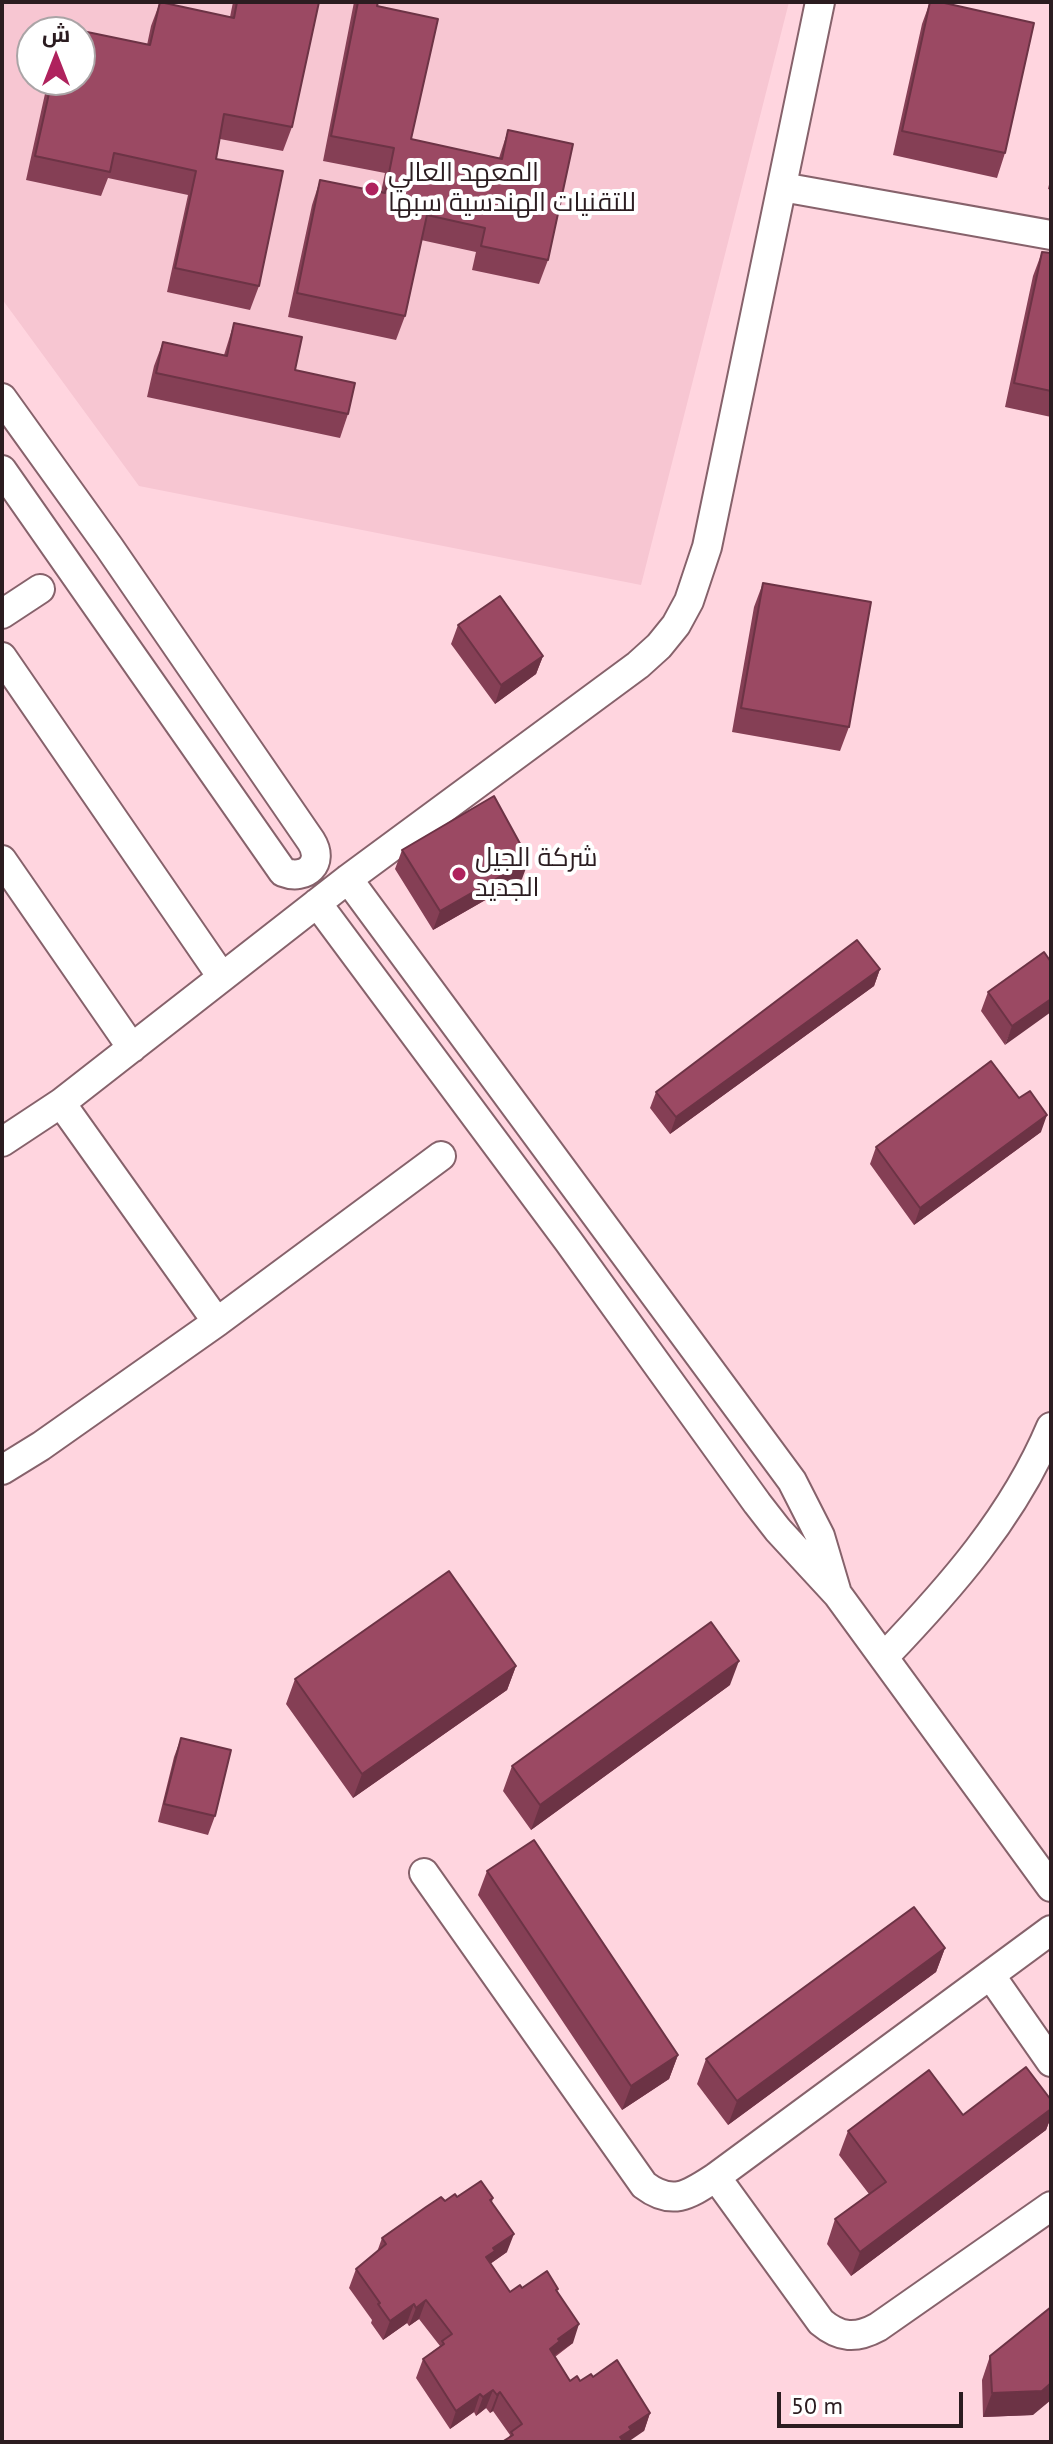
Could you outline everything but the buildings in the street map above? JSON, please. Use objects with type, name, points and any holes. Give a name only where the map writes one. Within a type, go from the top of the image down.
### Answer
[{"type":"street","points":[[2,1142],[61,1103],[348,879],[621,679],[659,646],[676,625],[689,601],[707,547],[820,2]]},
{"type":"street","points":[[782,187],[1051,235]]},
{"type":"street","points":[[2,398],[109,547],[315,847],[316,860],[308,871],[296,876],[283,872],[2,470]]},
{"type":"street","points":[[72,572],[109,547]]},
{"type":"street","points":[[2,614],[40,589]]},
{"type":"street","points":[[2,657],[222,977]]},
{"type":"street","points":[[2,860],[132,1048]]},
{"type":"street","points":[[348,879],[792,1481],[825,1550],[838,1595]]},
{"type":"street","points":[[317,903],[778,1530],[838,1595],[1051,1887]]},
{"type":"street","points":[[61,1103],[217,1322]]},
{"type":"street","points":[[2,1470],[217,1322],[441,1156]]},
{"type":"street","points":[[569,1242],[600,1222]]},
{"type":"street","points":[[695,1417],[727,1393]]},
{"type":"street","points":[[884,1657],[971,1561],[1014,1497],[1051,1427]]},
{"type":"street","points":[[424,1873],[644,2185],[668,2197],[682,2196],[716,2177],[1051,1930]]},
{"type":"street","points":[[991,1976],[1051,2062]]},
{"type":"street","points":[[716,2177],[821,2322],[833,2332],[848,2336],[864,2335],[878,2327],[1051,2206]]},
{"type":"shaded area","name":"المعهد العالي للتقنيات الهندسية سبها","points":[[2,2],[789,2],[641,585],[139,486],[2,299]]},
{"type":"place","name":"المعهد العالي للتقنيات الهندسية سبها","points":[[372,189]]},
{"type":"place","name":"شركة الجيل الجديد","points":[[459,874]]}]
